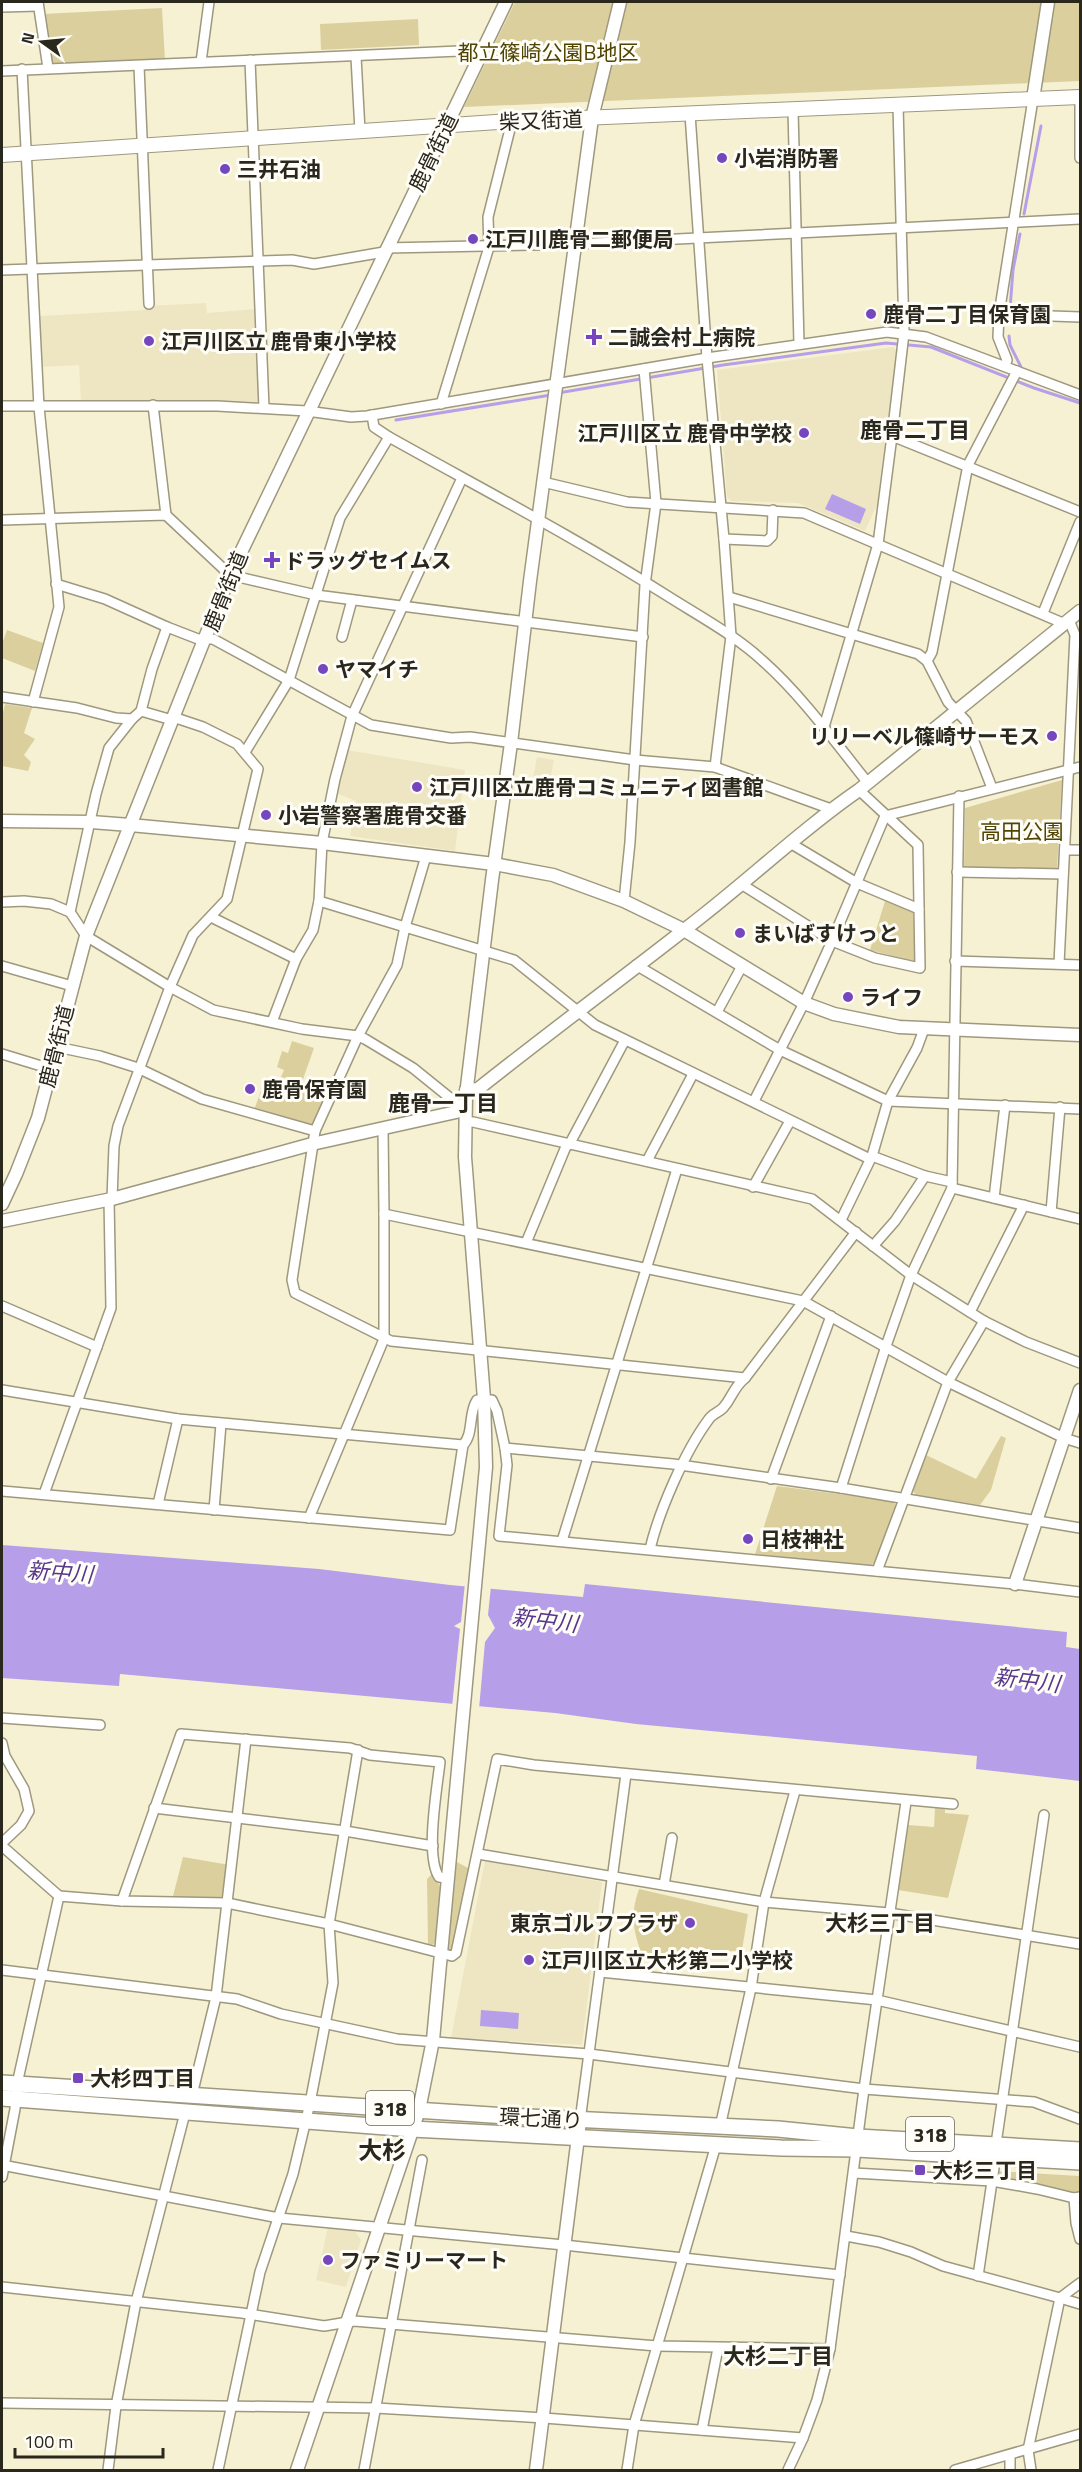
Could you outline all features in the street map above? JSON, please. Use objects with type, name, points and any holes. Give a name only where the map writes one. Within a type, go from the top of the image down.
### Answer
[{"type":"main road","name":"柴又街道","points":[[2,155],[447,124],[1080,97]]},
{"type":"main road","name":"環七通り","points":[[2,2084],[12,2094],[185,2113],[305,2122],[781,2148],[858,2144]]},
{"type":"main road","name":"環七通り","points":[[12,2094],[192,2095],[580,2121],[778,2129],[858,2144]]},
{"type":"main road","name":"318","points":[[858,2144],[997,2137],[1080,2141]]},
{"type":"main road","name":"318","points":[[858,2144],[1080,2150]]},
{"type":"main road","points":[[858,2144],[993,2175],[1080,2173]]},
{"type":"main road","name":"318","points":[[897,2146],[1080,2162]]},
{"type":"street","points":[[201,62],[209,2]]},
{"type":"street","name":"鹿骨街道","points":[[2,1204],[4,1190],[38,1118],[86,936],[230,574],[506,2]]},
{"type":"street","points":[[297,2470],[412,2129],[433,2040],[442,1954],[446,1878],[486,1467],[484,1399],[465,1116],[466,1090],[538,519],[592,118],[620,2]]},
{"type":"street","points":[[1005,366],[1007,360],[998,337],[999,314],[1048,2]]},
{"type":"street","points":[[2,7],[38,4],[48,68]]},
{"type":"street","points":[[2,70],[482,50]]},
{"type":"street","points":[[356,57],[360,130]]},
{"type":"street","points":[[250,60],[264,408]]},
{"type":"street","points":[[139,66],[149,304]]},
{"type":"street","points":[[22,69],[39,407],[59,607],[33,702]]},
{"type":"street","points":[[1080,97],[1080,158]]},
{"type":"street","points":[[824,727],[878,544],[892,436],[904,333],[898,105]]},
{"type":"street","points":[[793,110],[799,344]]},
{"type":"street","points":[[690,114],[707,358],[731,636],[715,767]]},
{"type":"street","points":[[441,404],[489,247],[488,217],[512,121]]},
{"type":"street","points":[[2,270],[292,260],[314,264],[385,250],[575,244],[1080,219]]},
{"type":"street","points":[[999,314],[1080,317]]},
{"type":"street","points":[[2,406],[153,405],[264,408],[351,417],[441,404],[707,358],[887,332],[926,337],[1080,395]]},
{"type":"street","points":[[624,902],[627,886],[645,582],[657,503],[644,369]]},
{"type":"street","points":[[927,661],[932,652],[968,465],[1017,371]]},
{"type":"street","points":[[153,405],[165,515],[230,574],[316,595],[643,637]]},
{"type":"street","points":[[372,415],[374,427],[389,437],[538,519],[645,582],[731,636],[764,662],[824,727],[885,816],[918,845],[920,968],[875,958],[832,941],[741,884]]},
{"type":"street","points":[[892,436],[1080,512]]},
{"type":"street","points":[[245,752],[289,680],[340,518],[389,437]]},
{"type":"street","points":[[272,1022],[296,959],[313,930],[319,901],[322,843],[335,778],[352,716],[462,478]]},
{"type":"street","points":[[543,482],[627,502],[804,513],[1067,622],[1075,635],[1059,964]]},
{"type":"street","points":[[724,539],[767,541],[772,536],[773,510]]},
{"type":"street","points":[[2,520],[165,515]]},
{"type":"street","points":[[1043,613],[1080,522]]},
{"type":"street","points":[[56,584],[105,599],[198,639],[213,639],[371,725],[451,738],[470,737],[634,760],[715,767],[831,809]]},
{"type":"street","points":[[729,597],[918,654],[927,661],[948,702],[966,722],[992,788]]},
{"type":"street","points":[[342,637],[352,600]]},
{"type":"street","points":[[466,1090],[478,1089],[576,1011],[684,930],[831,809],[863,786],[1080,611]]},
{"type":"street","points":[[70,912],[96,794],[109,748],[141,711],[152,669],[167,627]]},
{"type":"street","points":[[2,697],[132,719]]},
{"type":"street","points":[[44,1494],[111,1308],[110,1199],[118,1126],[138,1068],[193,935],[227,899],[258,769],[237,744],[203,727],[141,711]]},
{"type":"street","points":[[885,816],[1080,767]]},
{"type":"street","points":[[841,1488],[911,1275],[952,1185],[959,796]]},
{"type":"street","points":[[754,1101],[804,1003],[885,816]]},
{"type":"street","points":[[2,821],[91,822],[242,835],[494,864],[553,875],[624,902],[684,930],[804,1003],[856,1020],[924,1029],[1080,1035]]},
{"type":"street","points":[[790,843],[857,883],[919,909]]},
{"type":"street","points":[[1065,849],[1080,850]]},
{"type":"street","points":[[426,856],[405,927],[398,965],[358,1036],[315,1131],[291,1280],[295,1293],[391,1341],[745,1378]]},
{"type":"street","points":[[957,872],[1063,874]]},
{"type":"street","points":[[2,902],[24,901],[51,904],[70,912],[86,936],[213,1010],[302,1029],[358,1036],[413,1068],[465,1116]]},
{"type":"street","points":[[319,901],[514,960],[595,1024],[693,1074],[754,1101],[790,1121],[871,1157],[994,1198],[1080,1219]]},
{"type":"street","points":[[211,917],[296,959]]},
{"type":"street","points":[[956,961],[1080,965]]},
{"type":"street","points":[[636,965],[780,1050],[888,1101],[1080,1109]]},
{"type":"street","points":[[2,966],[72,986]]},
{"type":"street","points":[[717,1012],[742,966]]},
{"type":"street","points":[[840,1220],[871,1157],[888,1101],[917,1048],[924,1029]]},
{"type":"street","points":[[526,1243],[568,1144],[625,1040]]},
{"type":"street","points":[[57,1047],[100,1056],[138,1068],[202,1099],[315,1131]]},
{"type":"street","points":[[2,1054],[51,1069]]},
{"type":"street","points":[[646,1161],[693,1074]]},
{"type":"street","points":[[994,1198],[1005,1105]]},
{"type":"street","points":[[1051,1212],[1060,1107]]},
{"type":"street","points":[[2,1221],[110,1199],[312,1144],[383,1128],[465,1116],[568,1144],[812,1199],[911,1275],[984,1321],[1026,1342],[1080,1363]]},
{"type":"street","points":[[753,1187],[790,1121]]},
{"type":"street","points":[[309,1518],[384,1338],[383,1128]]},
{"type":"street","points":[[562,1542],[677,1169]]},
{"type":"street","points":[[873,1246],[895,1221],[925,1176]]},
{"type":"street","points":[[970,1312],[1024,1205]]},
{"type":"street","points":[[384,1214],[803,1301],[948,1382],[1064,1438],[1080,1443]]},
{"type":"street","points":[[650,1549],[655,1529],[682,1466],[710,1417],[723,1408],[735,1386],[745,1378],[856,1232]]},
{"type":"street","points":[[2,1306],[97,1347]]},
{"type":"street","points":[[771,1479],[831,1316]]},
{"type":"street","points":[[877,1571],[948,1382],[984,1321]]},
{"type":"street","points":[[2,1390],[178,1419],[463,1445]]},
{"type":"street","points":[[1015,1584],[1080,1390]]},
{"type":"street","points":[[2,1491],[450,1530],[463,1445],[468,1440],[470,1416],[477,1400],[484,1399],[492,1400],[498,1410],[507,1465],[499,1536],[1080,1592]]},
{"type":"street","points":[[158,1504],[178,1419]]},
{"type":"street","points":[[214,1510],[221,1424]]},
{"type":"street","points":[[505,1448],[682,1466],[841,1488],[1080,1528]]},
{"type":"street","points":[[2,1718],[100,1725]]},
{"type":"street","points":[[122,1901],[181,1734],[358,1750],[370,1755],[440,1762],[433,1846],[435,1872],[439,1877],[446,1878]]},
{"type":"street","points":[[192,2095],[216,1997],[246,1739]]},
{"type":"street","points":[[2,1743],[5,1756],[24,1789],[29,1811],[21,1825],[2,1844],[59,1896],[122,1901],[227,1903],[329,1924],[452,1956],[456,1953],[497,1759],[534,1766],[906,1802],[908,1800],[953,1804]]},
{"type":"street","points":[[218,2470],[233,2408],[260,2272],[279,2218],[310,2103],[333,1983],[329,1924],[358,1750]]},
{"type":"street","points":[[536,2470],[626,1774]]},
{"type":"street","points":[[720,2127],[751,1988],[764,1902],[795,1791]]},
{"type":"street","points":[[788,2470],[804,2438],[817,2400],[830,2349],[864,2089],[906,1802]]},
{"type":"street","points":[[154,1808],[345,1831],[433,1846]]},
{"type":"street","points":[[997,2137],[1044,1815]]},
{"type":"street","points":[[664,1885],[672,1838]]},
{"type":"street","points":[[478,1854],[764,1902],[889,1913],[1080,1944]]},
{"type":"street","points":[[2,2177],[12,2094],[59,1896]]},
{"type":"street","points":[[2,1970],[237,1999],[281,2014],[397,2039],[433,2040],[589,2054],[864,2089],[1034,2102],[1080,2119]]},
{"type":"street","points":[[600,1972],[877,2000],[1080,2047]]},
{"type":"street","points":[[108,2470],[116,2406],[136,2302],[185,2113]]},
{"type":"street","points":[[627,2470],[634,2425],[716,2145]]},
{"type":"street","points":[[364,2470],[422,2160]]},
{"type":"street","points":[[3,2165],[279,2218],[564,2245],[840,2275]]},
{"type":"street","points":[[854,2173],[993,2175],[1037,2189],[1077,2197],[1076,2223],[1080,2240]]},
{"type":"street","points":[[978,2276],[993,2175]]},
{"type":"street","points":[[846,2236],[900,2248],[943,2266],[1080,2304]]},
{"type":"street","points":[[1031,2470],[1028,2450],[1060,2298],[1080,2283]]},
{"type":"street","points":[[2,2287],[251,2314],[324,2326],[354,2321],[657,2346],[830,2349]]},
{"type":"street","points":[[702,2430],[717,2348]]},
{"type":"street","points":[[2,2403],[233,2408],[376,2408],[804,2438]]},
{"type":"street","points":[[955,2470],[1080,2434]]},
{"type":"street","points":[[1010,2456],[1010,2470]]},
{"type":"shaded area","name":"江戸川区立 鹿骨東小学校","points":[[206,303],[207,313],[256,309],[259,400],[256,403],[81,402],[79,365],[42,367],[40,316],[145,310],[147,306]]},
{"type":"shaded area","name":"江戸川区立 鹿骨中学校","points":[[893,347],[897,350],[877,505],[865,531],[798,503],[731,501],[727,497],[717,370]]},
{"type":"shaded area","points":[[347,750],[465,770],[455,851],[350,836],[356,801],[336,793]]},
{"type":"shaded area","points":[[537,757],[554,760],[549,786],[535,783],[535,778],[533,778]]},
{"type":"shaded area","name":"江戸川区立大杉第二小学校","points":[[485,1860],[602,1882],[582,2045],[451,2038]]},
{"type":"shaded area","points":[[328,2227],[354,2230],[361,2240],[346,2287],[316,2280]]},
{"type":"green space","name":"都立篠崎公園B地区","points":[[515,2],[1080,2],[1080,81],[464,107]]},
{"type":"green space","points":[[162,8],[165,60],[47,66],[42,14]]},
{"type":"green space","points":[[418,19],[419,45],[321,50],[320,24]]},
{"type":"green space","points":[[7,630],[43,643],[35,671],[2,658],[2,644]]},
{"type":"green space","points":[[5,704],[32,708],[24,733],[35,739],[24,755],[31,762],[28,771],[2,766],[2,717]]},
{"type":"green space","name":"高田公園","points":[[1062,780],[1057,869],[964,869],[965,808]]},
{"type":"green space","points":[[885,901],[913,912],[916,962],[870,950]]},
{"type":"green space","points":[[292,1041],[314,1048],[302,1082],[327,1091],[314,1125],[309,1126],[254,1110],[266,1077],[279,1082],[284,1070],[277,1067],[282,1051],[288,1053]]},
{"type":"green space","points":[[1001,1436],[1006,1438],[991,1490],[980,1505],[916,1495],[913,1491],[926,1455],[976,1479]]},
{"type":"green space","points":[[777,1486],[893,1501],[897,1507],[877,1561],[870,1566],[755,1554]]},
{"type":"green space","points":[[935,1808],[945,1809],[945,1813],[969,1815],[948,1898],[898,1890],[908,1825],[934,1827]]},
{"type":"green space","points":[[183,1857],[230,1865],[226,1902],[172,1900]]},
{"type":"green space","points":[[455,1861],[470,1869],[454,1949],[451,1952],[446,1950]]},
{"type":"green space","points":[[432,1874],[440,1886],[437,1937],[434,1944],[428,1946],[427,1879]]},
{"type":"green space","name":"東京ゴルフプラザ","points":[[639,1889],[748,1914],[742,1950],[644,1960],[634,1925],[634,1908]]},
{"type":"green space","points":[[995,2171],[1080,2176],[1080,2193],[1073,2195],[994,2180]]},
{"type":"water","points":[[832,494],[866,509],[860,524],[825,509]]},
{"type":"water","name":"新中川","points":[[2,1545],[319,1569],[450,1585],[583,1597],[585,1584],[1067,1632],[1066,1647],[1080,1649],[1080,1781],[976,1769],[977,1756],[636,1724],[555,1713],[120,1674],[119,1686],[2,1678]]},
{"type":"water","points":[[481,2010],[519,2013],[518,2029],[480,2026]]},
{"type":"pier","points":[[465,1583],[491,1586],[488,1615],[495,1628],[485,1642],[479,1709],[452,1707],[460,1629],[454,1626],[461,1622]]},
{"type":"waterway","points":[[1024,214],[1041,126]]},
{"type":"waterway","points":[[1010,309],[1013,270],[1020,234]]},
{"type":"waterway","points":[[1009,336],[1010,345],[1021,367]]},
{"type":"waterway","points":[[558,393],[723,365],[886,343],[931,347],[1034,388],[1080,403]]},
{"type":"waterway","points":[[396,420],[551,395]]},
{"type":"place","name":"小岩消防署","points":[[722,158]]},
{"type":"place","name":"三井石油","points":[[225,169]]},
{"type":"place","name":"江戸川鹿骨二郵便局","points":[[473,239]]},
{"type":"place","name":"鹿骨二丁目保育園","points":[[871,314]]},
{"type":"place","name":"二誠会村上病院","points":[[594,337]]},
{"type":"place","name":"江戸川区立 鹿骨東小学校","points":[[149,341]]},
{"type":"place","name":"江戸川区立 鹿骨中学校","points":[[804,433]]},
{"type":"place","name":"ドラッグセイムス","points":[[272,560]]},
{"type":"place","name":"ヤマイチ","points":[[323,669]]},
{"type":"place","name":"リリーベル篠崎サーモス","points":[[1052,736]]},
{"type":"place","name":"江戸川区立鹿骨コミュニティ図書館","points":[[417,787]]},
{"type":"place","name":"小岩警察署鹿骨交番","points":[[266,815]]},
{"type":"place","name":"まいばすけっと","points":[[740,933]]},
{"type":"place","name":"ライフ","points":[[848,997]]},
{"type":"place","name":"鹿骨保育園","points":[[250,1089]]},
{"type":"place","name":"日枝神社","points":[[748,1539]]},
{"type":"place","name":"東京ゴルフプラザ","points":[[690,1923]]},
{"type":"place","name":"江戸川区立大杉第二小学校","points":[[529,1960]]},
{"type":"place","name":"大杉四丁目","points":[[78,2078]]},
{"type":"place","name":"大杉三丁目","points":[[920,2170]]},
{"type":"place","name":"ファミリーマート","points":[[328,2260]]},
{"type":"district","name":"鹿骨二丁目","points":[[915,430]]},
{"type":"district","name":"鹿骨一丁目","points":[[443,1103]]},
{"type":"district","name":"大杉三丁目","points":[[880,1923]]},
{"type":"district","name":"大杉","points":[[382,2150]]},
{"type":"district","name":"大杉二丁目","points":[[778,2356]]}]
